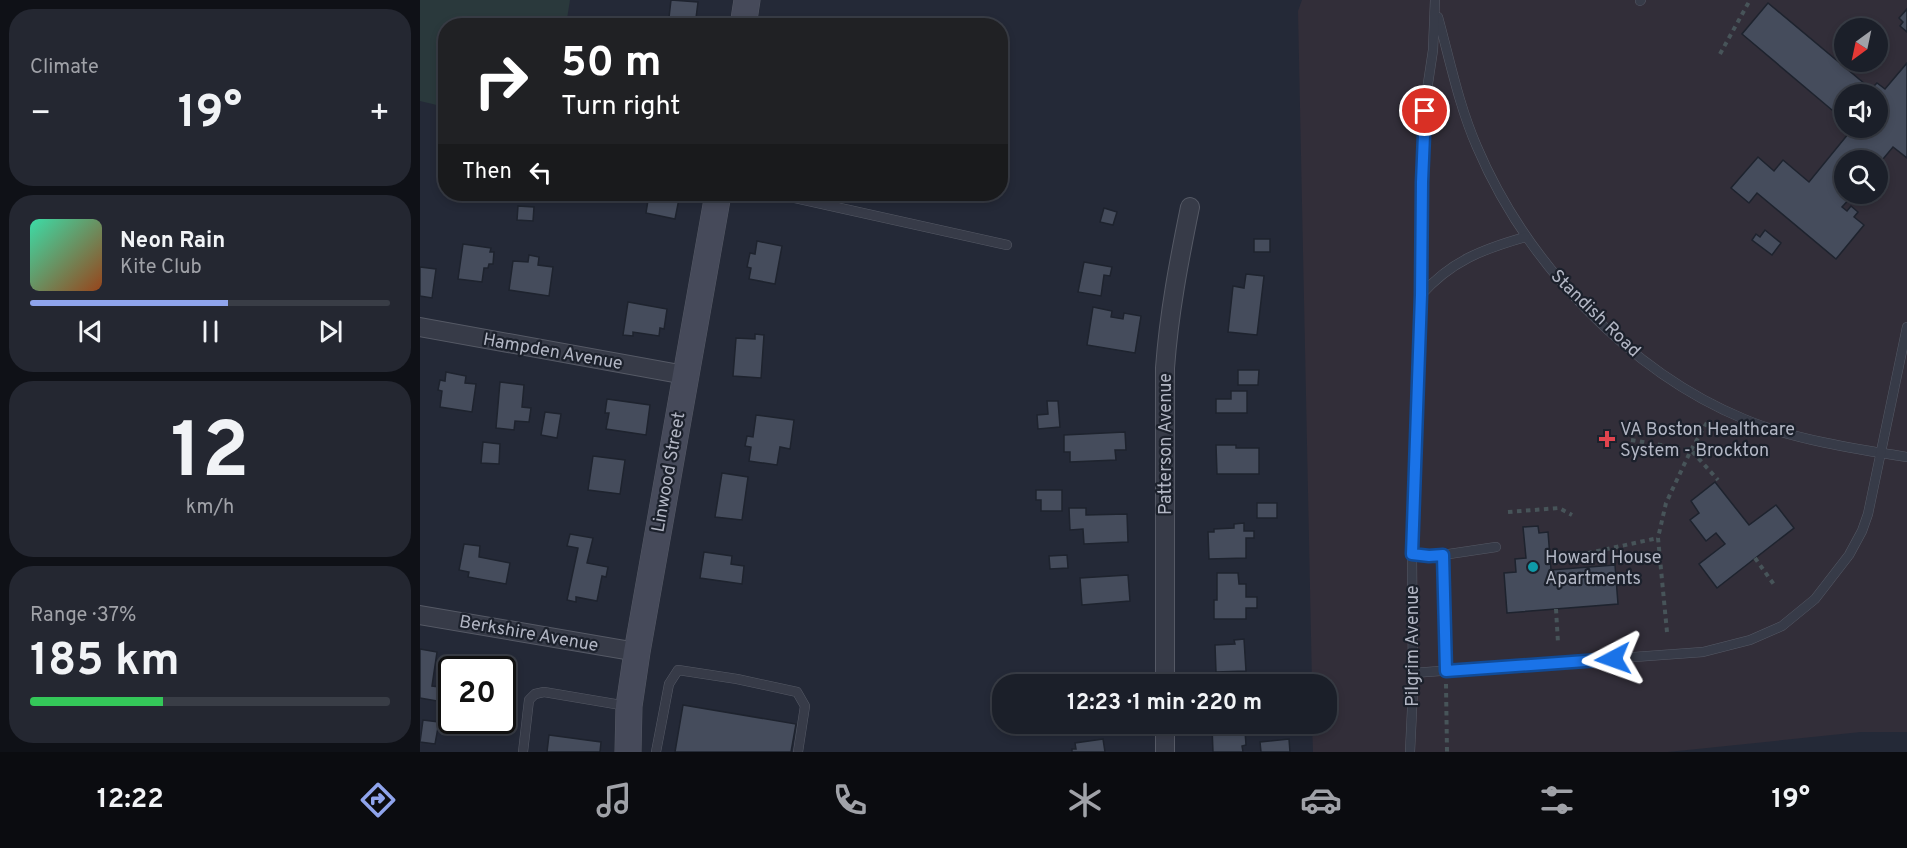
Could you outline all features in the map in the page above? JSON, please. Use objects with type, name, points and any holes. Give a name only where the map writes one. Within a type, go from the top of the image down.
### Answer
[{"type":"street","points":[[744,18],[747,0]]},
{"type":"street","name":"Linwood Street","points":[[628,752],[629,706],[637,652],[717,201]]},
{"type":"street","name":"Patterson Avenue","points":[[1164,674],[1165,368],[1175,283],[1190,207]]},
{"type":"street","name":"Hampden Avenue","points":[[420,327],[685,375]]},
{"type":"street","name":"Berkshire Avenue","points":[[420,615],[637,652]]},
{"type":"street","points":[[1165,734],[1165,752]]},
{"type":"lane","name":"Standish Road","points":[[1436,4],[1462,106],[1477,148],[1502,198],[1525,237],[1562,283],[1599,321],[1632,350],[1684,388],[1726,411],[1764,426],[1880,453],[1907,457]]},
{"type":"lane","name":"Pilgrim Avenue","points":[[1410,752],[1413,674],[1412,554],[1421,295],[1422,182],[1436,4]]},
{"type":"lane","points":[[809,201],[1007,245]]},
{"type":"lane","points":[[1421,295],[1433,281],[1462,260],[1525,237]]},
{"type":"lane","points":[[1413,674],[1703,652],[1750,640],[1792,619],[1815,599],[1850,555],[1866,519],[1907,327]]},
{"type":"lane","points":[[1412,554],[1443,555],[1496,547]]},
{"type":"lane","points":[[1443,555],[1446,671]]},
{"type":"lane","points":[[656,752],[669,684],[678,670],[737,679],[796,692],[805,706],[798,752]]},
{"type":"lane","points":[[523,752],[529,700],[535,694],[544,692],[629,706]]},
{"type":"path","points":[[1720,54],[1750,0]]},
{"type":"path","points":[[1667,632],[1658,538],[1666,503],[1690,450],[1710,416]]},
{"type":"path","points":[[1631,440],[1690,450],[1718,480]]},
{"type":"path","points":[[1508,512],[1559,508],[1572,515]]},
{"type":"path","points":[[1570,557],[1658,538]]},
{"type":"path","points":[[1755,558],[1775,585]]},
{"type":"path","points":[[1556,609],[1558,643]]},
{"type":"path","points":[[1446,671],[1447,752]]},
{"type":"shaded area","points":[[420,0],[570,0],[567,18],[438,18],[438,105],[420,101]]},
{"type":"shaded area","name":"VA Boston Healthcare System - Brockton","points":[[1302,0],[1907,0],[1907,732],[1861,732],[1668,752],[1313,752],[1312,734],[1337,734],[1337,674],[1312,674],[1298,11]]},
{"type":"building","points":[[671,0],[698,2],[696,18],[669,18]]},
{"type":"building","points":[[1768,3],[1834,58],[1834,72],[1851,72],[1865,84],[1834,84],[1834,112],[1742,34]]},
{"type":"building","points":[[1907,9],[1907,32],[1900,26],[1903,22],[1899,18]]},
{"type":"building","points":[[1907,63],[1907,158],[1893,147],[1888,153],[1888,150],[1835,150],[1845,138],[1888,138],[1888,85]]},
{"type":"building","points":[[1834,151],[1834,204],[1845,204],[1842,207],[1847,211],[1851,206],[1858,212],[1854,217],[1864,225],[1836,259],[1757,193],[1749,203],[1731,188],[1758,157],[1774,171],[1783,160],[1809,182]]},
{"type":"building","points":[[648,201],[679,201],[675,219],[646,213]]},
{"type":"building","points":[[518,206],[534,207],[533,221],[517,220]]},
{"type":"building","points":[[1104,208],[1117,212],[1113,225],[1100,222]]},
{"type":"building","points":[[1765,230],[1781,243],[1772,255],[1752,240],[1756,234],[1760,237]]},
{"type":"building","points":[[1254,239],[1270,239],[1270,252],[1254,252]]},
{"type":"building","points":[[757,241],[782,246],[775,284],[749,279],[751,268],[747,267],[750,253],[755,254]]},
{"type":"building","points":[[463,244],[491,248],[490,252],[494,252],[493,264],[484,268],[482,282],[458,279]]},
{"type":"building","points":[[529,255],[539,257],[538,265],[553,267],[549,296],[509,290],[513,261],[528,262]]},
{"type":"building","points":[[1084,262],[1112,267],[1110,276],[1104,275],[1101,296],[1078,292]]},
{"type":"building","points":[[420,267],[436,269],[432,298],[420,296]]},
{"type":"building","points":[[1246,274],[1264,276],[1257,335],[1228,332],[1233,286],[1244,288]]},
{"type":"building","points":[[628,302],[667,309],[664,329],[660,328],[659,336],[633,332],[633,336],[623,335]]},
{"type":"building","points":[[1093,307],[1112,311],[1111,317],[1123,319],[1124,313],[1141,316],[1135,353],[1087,345]]},
{"type":"building","points":[[755,334],[764,335],[761,378],[733,376],[736,338],[755,339]]},
{"type":"building","points":[[1238,370],[1259,370],[1258,385],[1238,385]]},
{"type":"building","points":[[446,372],[466,376],[465,383],[476,384],[472,412],[440,407],[442,391],[438,390],[440,380],[445,381]]},
{"type":"building","points":[[500,382],[524,385],[522,407],[531,408],[529,422],[515,421],[514,430],[496,428]]},
{"type":"building","points":[[1231,391],[1247,391],[1247,413],[1216,413],[1216,399],[1231,399]]},
{"type":"building","points":[[607,399],[650,405],[646,435],[606,429],[609,413],[605,413]]},
{"type":"building","points":[[1047,401],[1058,401],[1060,427],[1038,429],[1037,415],[1048,414]]},
{"type":"building","points":[[545,412],[561,414],[557,438],[541,435]]},
{"type":"building","points":[[756,415],[794,420],[790,449],[780,447],[777,465],[749,461],[751,447],[745,446],[747,436],[753,437]]},
{"type":"building","points":[[1125,432],[1126,450],[1115,450],[1116,460],[1070,462],[1070,452],[1064,452],[1064,435]]},
{"type":"building","points":[[483,442],[500,444],[499,464],[481,463]]},
{"type":"building","points":[[1216,445],[1259,448],[1259,474],[1217,474]]},
{"type":"building","points":[[593,456],[625,460],[620,494],[588,490]]},
{"type":"building","points":[[722,473],[748,477],[742,520],[715,517]]},
{"type":"building","points":[[1715,482],[1749,525],[1776,505],[1794,528],[1717,588],[1699,564],[1725,544],[1716,533],[1706,541],[1690,520],[1699,513],[1691,501]]},
{"type":"building","points":[[1036,490],[1062,490],[1062,511],[1041,511],[1041,500],[1036,500]]},
{"type":"building","points":[[1257,503],[1277,503],[1277,518],[1257,518]]},
{"type":"building","points":[[1069,508],[1086,508],[1086,515],[1127,514],[1128,542],[1084,544],[1083,529],[1070,530]]},
{"type":"building","points":[[1244,523],[1244,531],[1254,531],[1254,538],[1246,538],[1246,558],[1209,559],[1208,532],[1214,532],[1214,529],[1234,528],[1234,524]]},
{"type":"building","name":"Howard House Apartments","points":[[1538,526],[1539,533],[1548,532],[1551,570],[1615,565],[1618,604],[1507,613],[1504,573],[1516,572],[1515,559],[1526,558],[1523,527]]},
{"type":"building","points":[[570,534],[593,538],[587,563],[608,567],[606,577],[602,576],[597,601],[576,597],[576,602],[567,600],[578,548],[567,546]]},
{"type":"building","points":[[464,544],[480,546],[479,557],[510,563],[506,584],[468,577],[469,572],[459,570]]},
{"type":"building","points":[[704,552],[732,556],[731,564],[744,566],[742,584],[700,578]]},
{"type":"building","points":[[1067,555],[1068,568],[1050,569],[1049,556]]},
{"type":"building","points":[[1217,573],[1238,573],[1239,584],[1246,584],[1246,597],[1257,597],[1257,608],[1246,608],[1246,619],[1214,619]]},
{"type":"building","points":[[1128,575],[1130,601],[1082,605],[1080,578]]},
{"type":"building","points":[[1244,639],[1246,671],[1216,672],[1215,645],[1235,644],[1234,640]]},
{"type":"building","points":[[420,649],[437,652],[432,686],[438,687],[437,701],[420,698]]},
{"type":"building","points":[[683,705],[796,724],[791,752],[675,752]]},
{"type":"building","points":[[423,720],[438,722],[435,744],[420,742]]},
{"type":"building","points":[[1212,734],[1245,734],[1246,745],[1242,746],[1243,752],[1213,752]]},
{"type":"building","points":[[549,735],[601,742],[600,752],[547,752]]},
{"type":"building","points":[[1103,739],[1105,752],[1072,752],[1072,749],[1076,749],[1075,743]]},
{"type":"building","points":[[1289,739],[1290,752],[1261,752],[1260,742]]},
{"type":"place","name":"VA Boston Healthcare System - Brockton","points":[[1607,439]]},
{"type":"place","name":"Howard House Apartments","points":[[1533,567]]},
{"type":"route","points":[[1425,111],[1412,554],[1443,555],[1446,671],[1613,659]]}]
